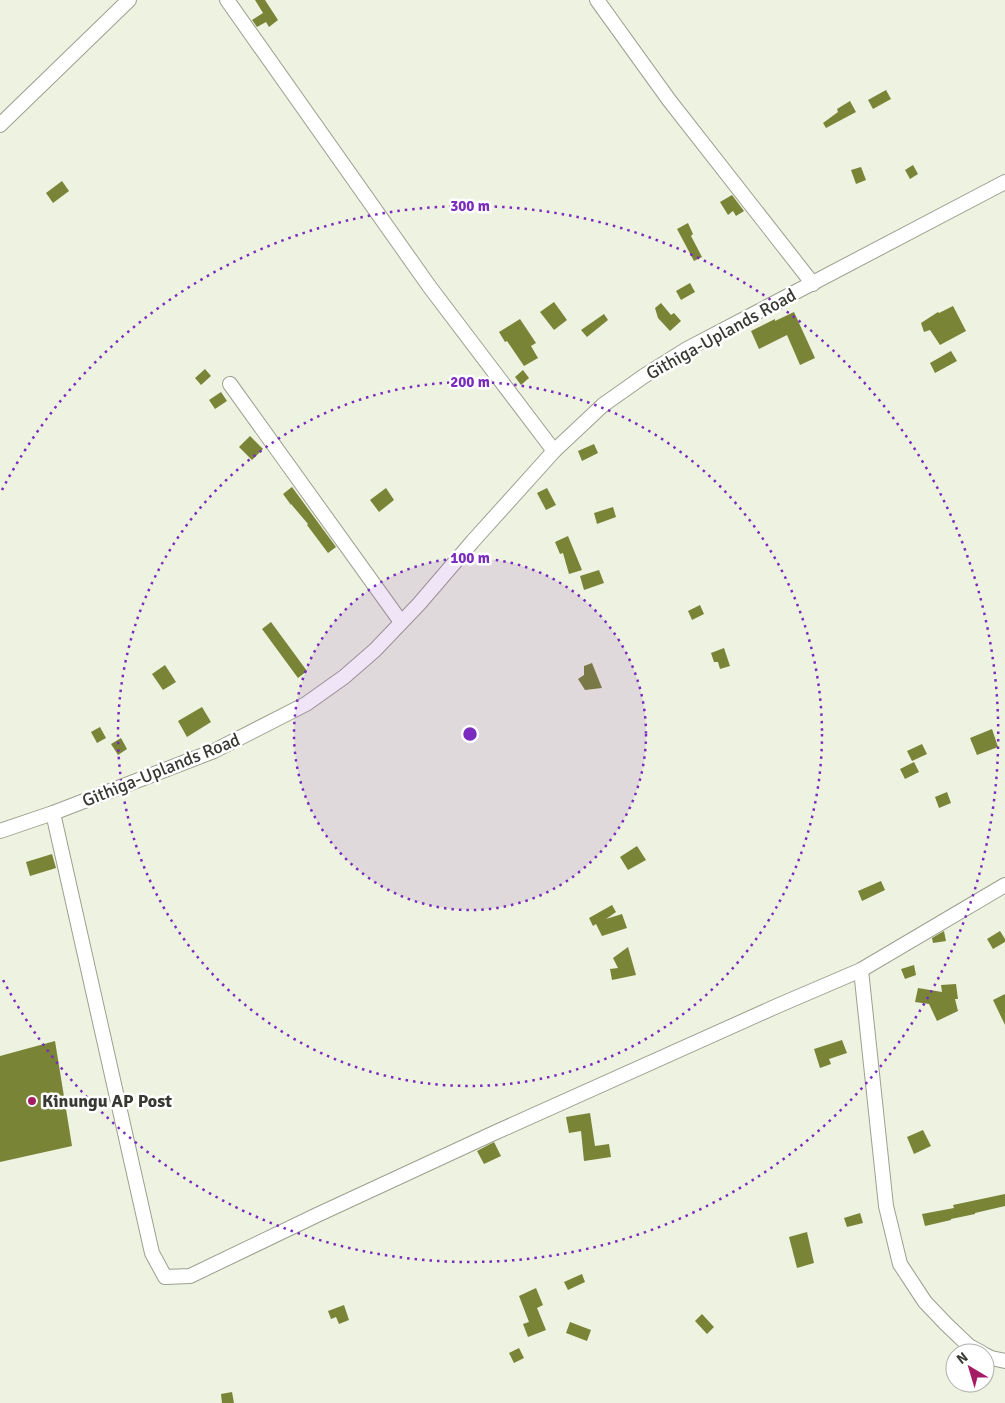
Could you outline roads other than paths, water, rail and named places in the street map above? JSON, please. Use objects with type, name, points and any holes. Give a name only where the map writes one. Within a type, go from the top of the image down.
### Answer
[{"type":"street","points":[[0,125],[129,0]]},
{"type":"street","points":[[227,0],[428,286],[554,451]]},
{"type":"street","points":[[597,0],[669,100],[812,284]]},
{"type":"street","name":"Githiga-Uplands Road","points":[[0,831],[53,813],[214,751],[306,704],[344,677],[369,656],[554,451],[603,405],[687,349],[1005,182]]},
{"type":"street","points":[[230,384],[401,622]]},
{"type":"street","points":[[53,813],[152,1253],[165,1277],[190,1276],[317,1215],[494,1134],[861,970],[1005,885]]},
{"type":"street","points":[[861,970],[886,1206],[900,1264],[925,1302],[966,1343]]},
{"type":"place","name":"Kinungu AP Post","points":[[32,1101]]}]
